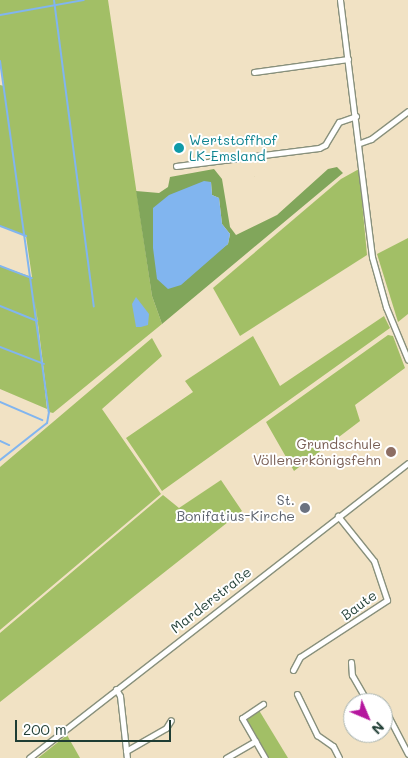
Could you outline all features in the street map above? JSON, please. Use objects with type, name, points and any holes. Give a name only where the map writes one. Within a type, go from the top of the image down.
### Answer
[{"type":"street","points":[[340,0],[360,143],[375,273],[408,360]]},
{"type":"street","points":[[254,72],[348,59]]},
{"type":"street","points":[[360,143],[371,139],[408,111]]},
{"type":"street","points":[[176,166],[319,148],[325,145],[339,122],[356,116]]},
{"type":"street","name":"Marderstraße","points":[[29,758],[408,463]]},
{"type":"street","name":"Baute","points":[[292,670],[300,657],[387,600],[372,558],[338,516]]},
{"type":"street","points":[[351,662],[352,675],[362,693]]},
{"type":"street","points":[[116,689],[120,696],[127,758]]},
{"type":"street","points":[[298,694],[304,714],[317,735],[332,746],[339,758]]},
{"type":"street","points":[[263,704],[242,718],[265,758]]},
{"type":"street","points":[[126,751],[166,728],[171,720]]},
{"type":"street","points":[[393,725],[408,754]]},
{"type":"street","points":[[226,758],[255,741]]},
{"type":"green space","points":[[0,0],[108,0],[152,296],[162,324],[53,413],[49,412],[35,300],[47,409],[0,389],[0,266],[32,277],[26,236],[0,226],[0,85],[4,86],[0,61]]},
{"type":"green space","points":[[337,167],[343,173],[162,324],[152,296],[136,191],[159,193],[168,187],[170,177],[214,169],[222,179],[230,227],[236,235],[277,215],[328,169]],"holes":[[[211,182],[212,195],[219,198],[222,224],[230,234],[228,244],[206,260]]]},
{"type":"green space","points":[[359,169],[367,255],[240,336],[213,288],[341,179]]},
{"type":"green space","points":[[408,238],[408,314],[398,322],[377,254]]},
{"type":"green space","points":[[384,316],[390,328],[162,491],[126,438],[193,392],[185,381],[253,336],[280,386]]},
{"type":"green space","points":[[388,335],[393,336],[405,368],[355,405],[360,421],[294,471],[266,422]]},
{"type":"green space","points":[[152,338],[162,356],[102,409],[161,494],[0,630],[0,467]]},
{"type":"green space","points":[[221,480],[242,511],[0,702],[0,633],[163,495],[179,508]]},
{"type":"green space","points":[[257,707],[288,758],[265,758],[244,715]]},
{"type":"green space","points":[[67,735],[80,758],[38,758]]},
{"type":"water","points":[[204,181],[211,182],[212,195],[219,198],[222,224],[230,234],[228,244],[181,285],[168,289],[157,279],[153,248],[153,208],[169,195]]},
{"type":"water","points":[[136,297],[149,314],[148,325],[136,327],[132,304]]},
{"type":"waterway","points":[[54,0],[94,306]]},
{"type":"waterway","points":[[0,15],[84,0]]},
{"type":"waterway","points":[[0,61],[49,412],[47,423],[0,460]]},
{"type":"waterway","points":[[0,226],[26,236]]},
{"type":"waterway","points":[[0,266],[32,278]]},
{"type":"waterway","points":[[0,306],[37,321]]},
{"type":"waterway","points":[[0,347],[44,364]]},
{"type":"waterway","points":[[0,402],[42,420]]},
{"type":"waterway","points":[[0,441],[9,445]]},
{"type":"place","name":"Wertstoffhof LK-Emsland","points":[[179,148]]},
{"type":"place","name":"Grundschule Völlenerkönigsfehn","points":[[391,452]]},
{"type":"place","name":"St. Bonifatius-Kirche","points":[[305,508]]}]
